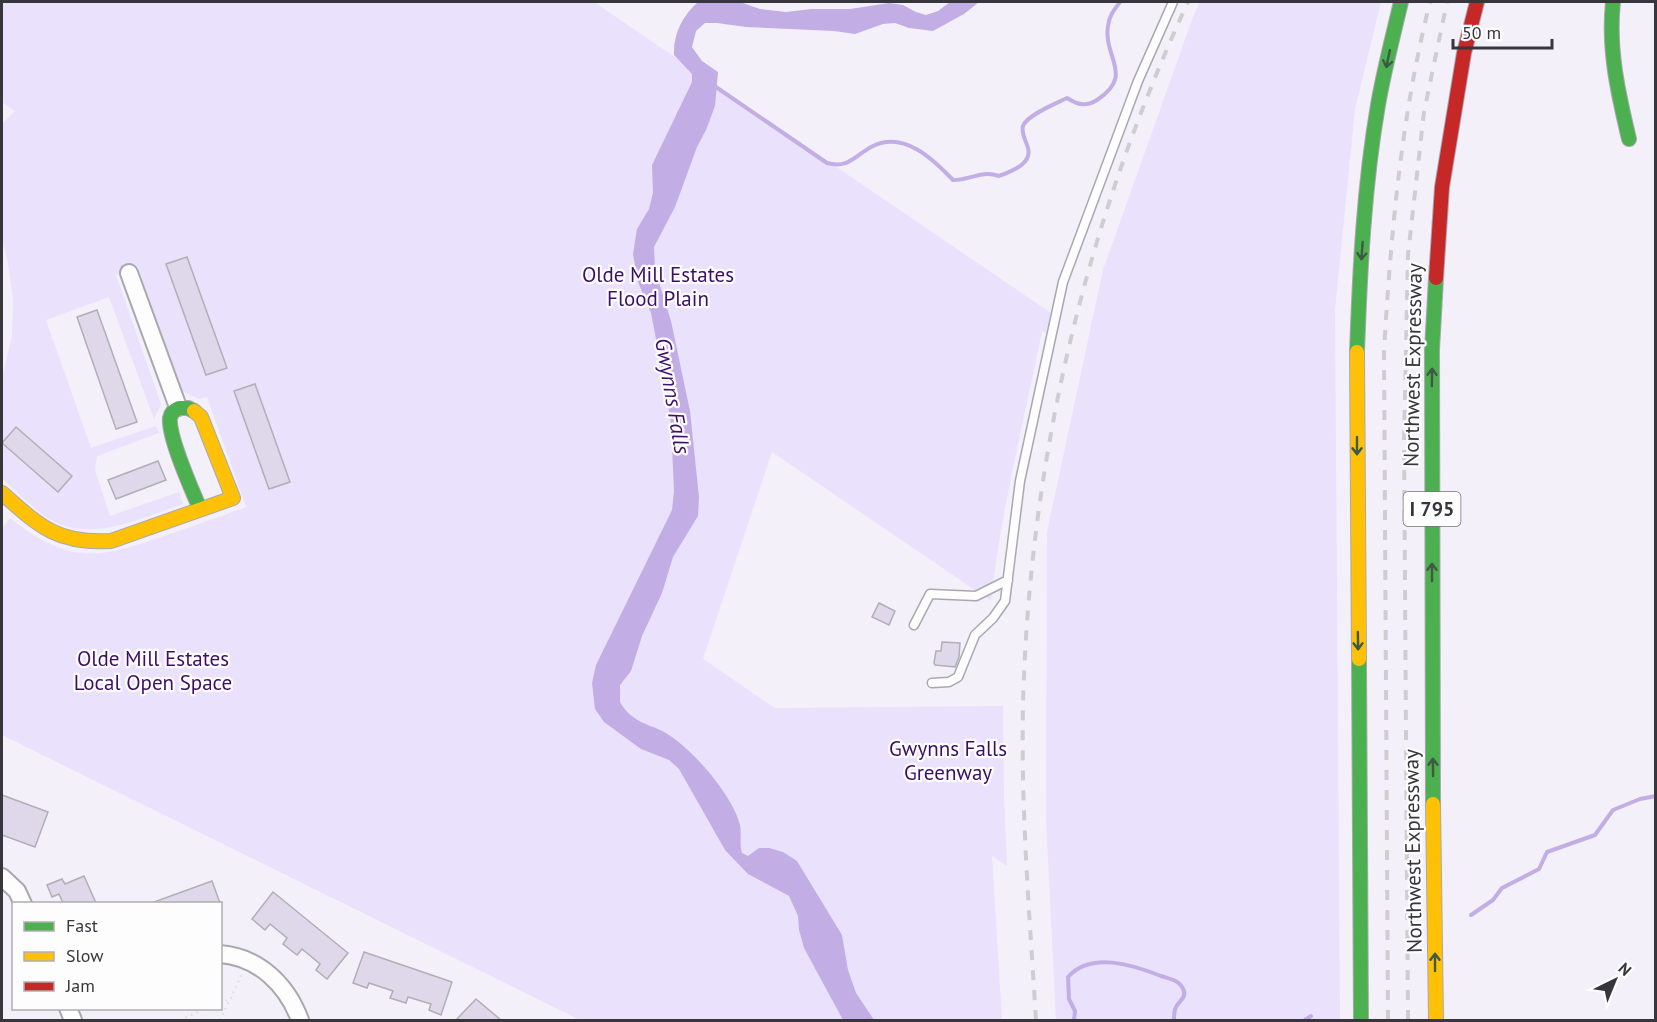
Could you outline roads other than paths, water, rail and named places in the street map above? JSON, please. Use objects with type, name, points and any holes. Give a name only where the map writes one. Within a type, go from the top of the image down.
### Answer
[{"type":"main road","points":[[1361,1020],[1357,353],[1361,254],[1368,178],[1378,104],[1401,2]]},
{"type":"main road","name":"Northwest Expressway","points":[[1436,1020],[1432,338],[1442,187],[1464,53],[1477,2]]},
{"type":"main road","points":[[1613,2],[1610,42],[1616,87],[1629,139]]},
{"type":"main road","points":[[2,493],[38,525],[66,539],[80,542],[111,541],[232,498],[201,417],[195,410],[185,407],[178,407],[173,412],[170,427],[200,509]]},
{"type":"street","points":[[129,273],[178,407]]},
{"type":"street","points":[[2,877],[17,891],[22,902]]},
{"type":"street","points":[[222,954],[248,961],[268,973],[288,995],[300,1020]]},
{"type":"lane","points":[[932,683],[949,682],[958,677],[975,635],[993,618],[1005,601],[1020,481],[1063,282],[1138,81],[1173,2]]},
{"type":"lane","points":[[914,625],[930,594],[976,596],[1008,580]]},
{"type":"water","name":"Gwynns Falls","points":[[698,2],[740,2],[760,9],[786,12],[811,9],[850,9],[889,3],[903,5],[926,15],[938,11],[950,2],[979,2],[964,14],[933,31],[909,28],[895,23],[883,24],[855,34],[705,23],[696,31],[692,47],[702,61],[718,72],[715,106],[675,207],[654,247],[655,270],[671,321],[690,411],[699,497],[698,516],[673,557],[662,593],[642,636],[631,671],[620,685],[620,702],[636,719],[665,732],[679,742],[711,775],[736,813],[740,825],[742,853],[748,856],[759,848],[769,848],[783,852],[797,861],[842,935],[848,970],[856,993],[874,1020],[843,1020],[804,948],[798,916],[789,896],[748,874],[725,850],[679,769],[669,760],[641,749],[604,722],[595,709],[592,683],[596,665],[672,510],[674,491],[671,424],[666,391],[651,313],[638,282],[633,254],[637,229],[649,209],[653,193],[652,165],[692,82],[692,74],[674,55],[674,47],[680,26]]},
{"type":"waterway","points":[[713,85],[827,163],[846,163],[873,146],[885,142],[896,142],[927,156],[953,180],[987,174],[999,176],[1021,165],[1028,157],[1029,151],[1023,136],[1023,126],[1030,118],[1067,98],[1078,104],[1086,104],[1097,100],[1108,91],[1116,74],[1108,37],[1108,26],[1120,2]]},
{"type":"waterway","points":[[1471,915],[1493,900],[1502,888],[1539,869],[1547,852],[1595,835],[1613,810],[1640,799],[1656,796]]},
{"type":"waterway","points":[[1074,1020],[1075,1011],[1069,999],[1068,977],[1077,969],[1100,962],[1125,965],[1177,982],[1184,993],[1175,1009],[1174,1020]]},
{"type":"waterway","points":[[1305,1020],[1311,1016]]},
{"type":"railway","points":[[1036,1020],[1026,848],[1023,718],[1030,588],[1040,501],[1054,415],[1073,330],[1096,246],[1122,163],[1153,82],[1188,2]]},
{"type":"railway","points":[[1388,1020],[1384,351],[1399,175],[1412,88],[1430,2]]},
{"type":"railway","points":[[1408,1020],[1404,444],[1408,255],[1424,112],[1447,2]]},
{"type":"park label","name":"Olde Mill Estates Flood Plain","points":[[658,287]]},
{"type":"park label","name":"Olde Mill Estates Local Open Space","points":[[153,671]]},
{"type":"park label","name":"Gwynns Falls Greenway","points":[[948,761]]}]
